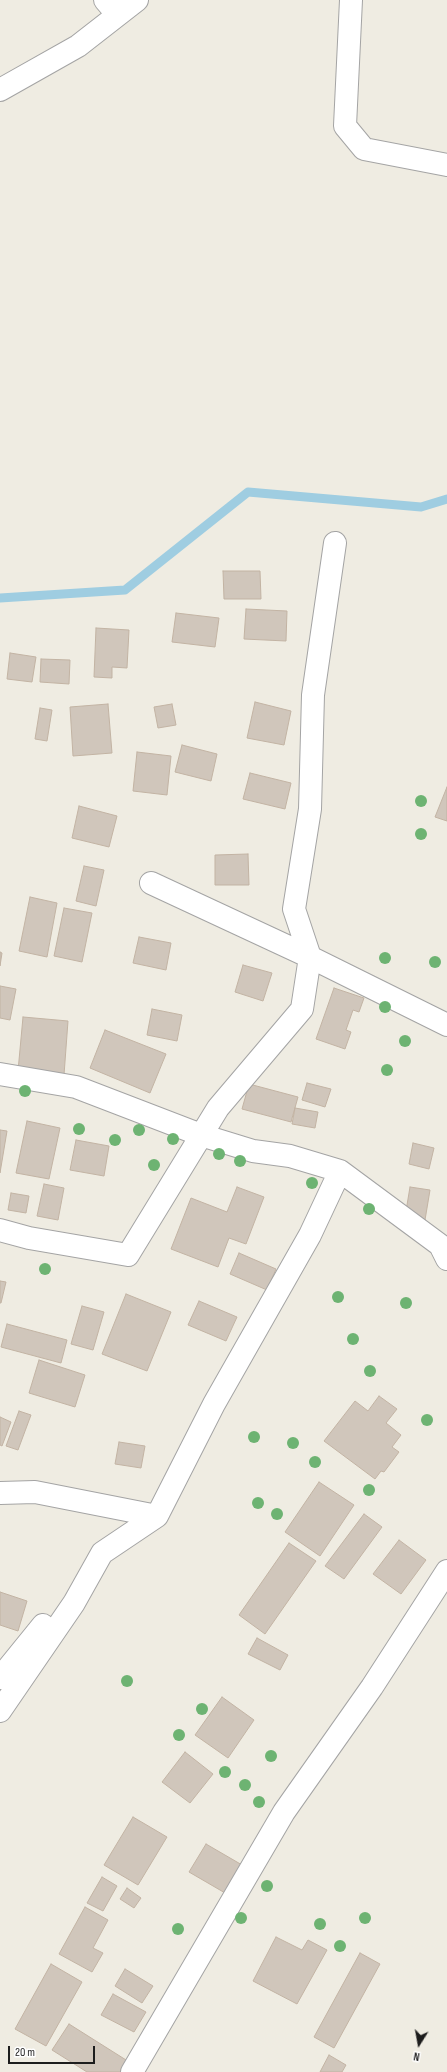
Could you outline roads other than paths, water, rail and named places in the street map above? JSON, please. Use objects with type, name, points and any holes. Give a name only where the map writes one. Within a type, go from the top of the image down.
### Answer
[{"type":"street","points":[[0,90],[78,46],[111,7],[137,0]]},
{"type":"street","points":[[351,0],[345,126],[364,149],[447,166]]},
{"type":"street","points":[[0,1230],[29,1238],[128,1255],[218,1108],[302,1009],[310,957],[294,909],[310,809],[313,695],[335,543]]},
{"type":"street","points":[[151,883],[310,957],[447,1025]]},
{"type":"street","points":[[0,1074],[76,1087],[201,1135],[253,1151],[290,1156],[340,1171],[444,1247]]},
{"type":"street","points":[[0,1678],[102,1553],[157,1516],[214,1404],[310,1235],[340,1171]]},
{"type":"street","points":[[0,1493],[35,1492],[157,1516]]},
{"type":"street","points":[[0,1711],[74,1603],[102,1553]]},
{"type":"street","points":[[132,2072],[284,1812],[372,1688],[447,1571]]},
{"type":"waterway","points":[[0,598],[125,590],[248,492],[421,507],[447,499]]}]
